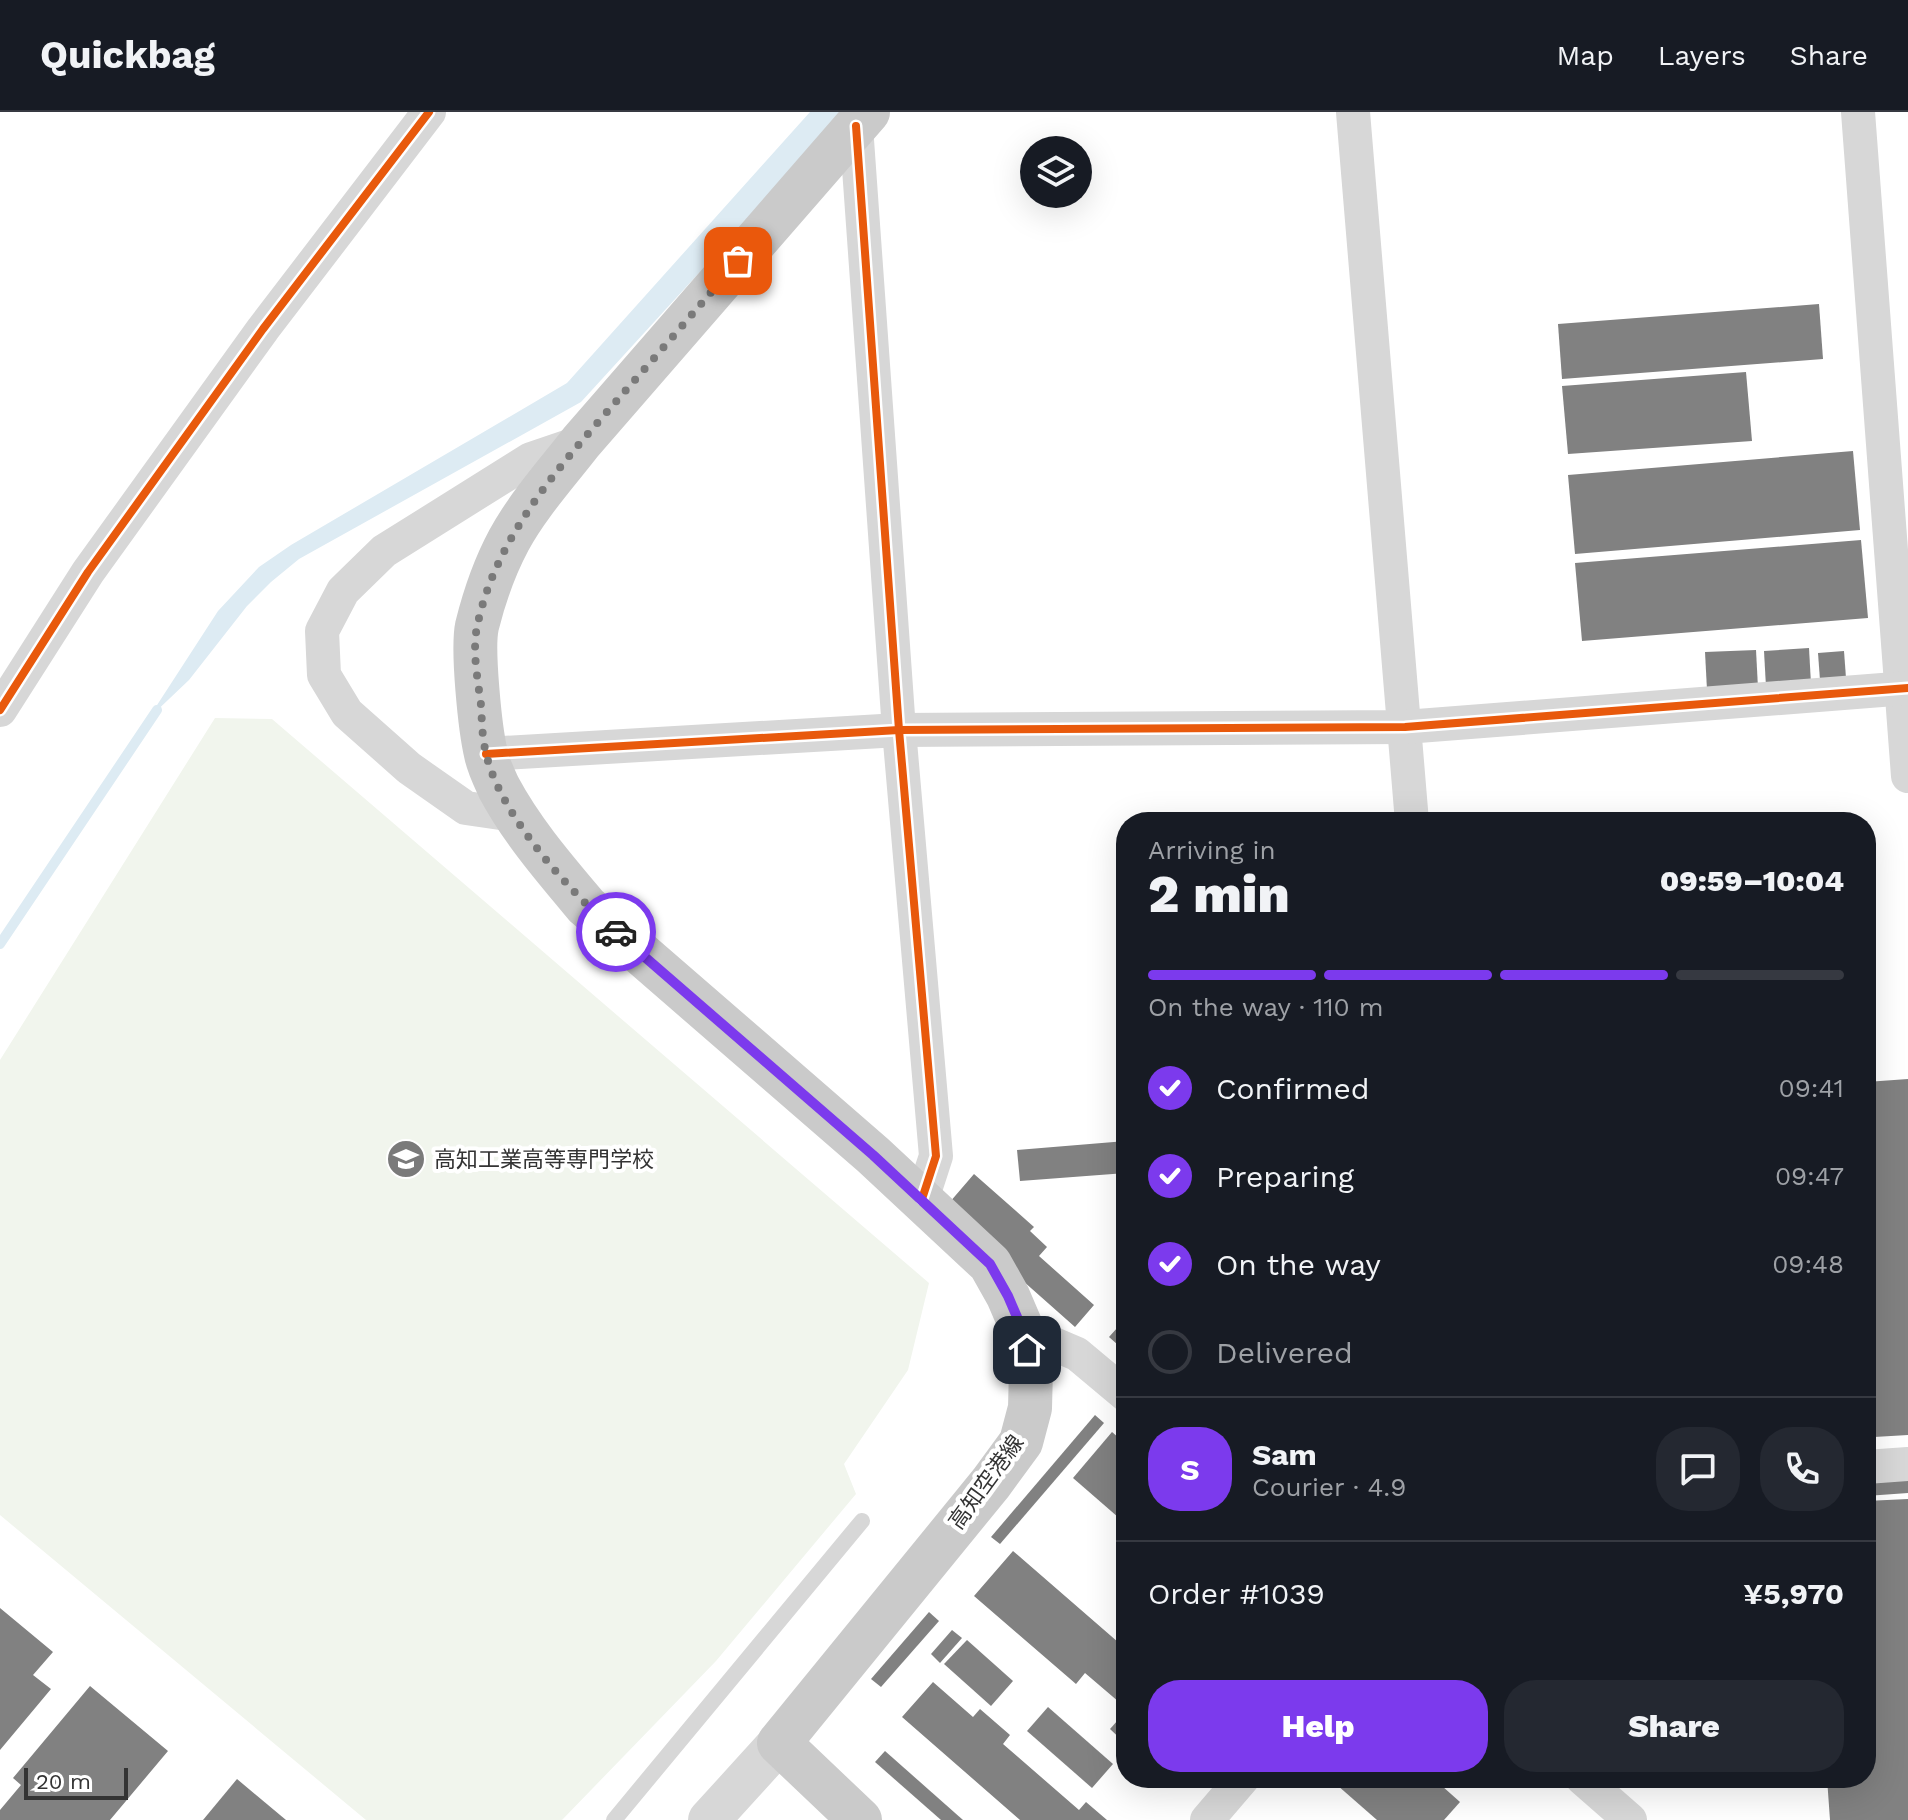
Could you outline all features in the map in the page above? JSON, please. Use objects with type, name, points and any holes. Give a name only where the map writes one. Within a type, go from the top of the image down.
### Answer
[{"type":"main road","name":"高知空港線","points":[[779,1743],[1021,1442],[1030,1408],[1031,1369],[1023,1331],[990,1264],[922,1199],[586,906],[514,815],[486,754],[476,629],[491,581],[509,540],[539,496],[581,442],[862,119]]},
{"type":"main road","points":[[779,1743],[860,1820]]},
{"type":"street","points":[[0,710],[88,572],[263,329],[429,112]]},
{"type":"street","points":[[1353,112],[1411,812]]},
{"type":"street","points":[[1858,112],[1905,688],[1908,776]]},
{"type":"street","points":[[862,119],[899,730],[936,1156],[922,1199]]},
{"type":"street","points":[[514,815],[466,808],[409,768],[347,713],[324,675],[322,631],[343,591],[384,551],[531,459],[581,442]]},
{"type":"street","points":[[486,754],[899,730],[1405,727],[1905,688]]},
{"type":"street","points":[[1023,1331],[1077,1354],[1116,1387]]},
{"type":"street","points":[[1876,1466],[1908,1464]]},
{"type":"street","points":[[709,1820],[779,1743]]},
{"type":"street","points":[[1207,1820],[1234,1788]]},
{"type":"street","points":[[1593,1788],[1630,1820]]},
{"type":"lane","points":[[614,1820],[862,1521]]},
{"type":"shaded area","points":[[810,112],[846,112],[581,402],[299,559],[247,606],[189,680],[148,719],[218,611],[259,567],[291,545],[567,383]]},
{"type":"shaded area","name":"高知工業高等専門学校","points":[[215,718],[272,719],[929,1283],[908,1370],[844,1464],[856,1494],[716,1661],[562,1820],[366,1820],[0,1515],[0,1060]]},
{"type":"building","points":[[1819,304],[1823,359],[1562,379],[1558,324]]},
{"type":"building","points":[[1746,372],[1752,441],[1568,454],[1562,386]]},
{"type":"building","points":[[1853,451],[1860,530],[1575,554],[1568,475]]},
{"type":"building","points":[[1861,540],[1868,618],[1582,641],[1575,563]]},
{"type":"building","points":[[1809,648],[1811,684],[1766,687],[1764,651]]},
{"type":"building","points":[[1756,650],[1758,688],[1707,690],[1705,652]]},
{"type":"building","points":[[1844,651],[1846,678],[1820,680],[1818,653]]},
{"type":"building","points":[[1908,1079],[1908,1435],[1876,1437],[1876,1081]]},
{"type":"building","points":[[1116,1142],[1116,1174],[1020,1181],[1017,1150]]},
{"type":"building","points":[[974,1174],[1034,1227],[1030,1231],[1047,1247],[1039,1256],[1094,1305],[1075,1327],[943,1210]]},
{"type":"building","points":[[1116,1329],[1116,1343],[1109,1337]]},
{"type":"building","points":[[1095,1415],[1104,1423],[1000,1544],[991,1537]]},
{"type":"building","points":[[1112,1432],[1116,1435],[1116,1515],[1073,1478]]},
{"type":"building","points":[[1908,1471],[1908,1493],[1876,1495],[1876,1473]]},
{"type":"building","points":[[1908,1499],[1908,1820],[1830,1820],[1828,1788],[1876,1788],[1876,1501]]},
{"type":"building","points":[[1013,1551],[1116,1640],[1116,1699],[1085,1673],[1076,1684],[974,1596]]},
{"type":"building","points":[[0,1608],[53,1652],[33,1675],[51,1689],[0,1750]]},
{"type":"building","points":[[929,1612],[939,1621],[881,1687],[871,1679]]},
{"type":"building","points":[[952,1630],[962,1638],[940,1663],[931,1654]]},
{"type":"building","points":[[967,1640],[1013,1681],[991,1706],[944,1664]]},
{"type":"building","points":[[933,1682],[973,1717],[980,1709],[1010,1735],[1003,1744],[1079,1810],[1086,1802],[1107,1820],[1020,1820],[902,1717]]},
{"type":"building","points":[[90,1686],[168,1751],[110,1820],[0,1820],[0,1810],[21,1785],[13,1778]]},
{"type":"building","points":[[1048,1707],[1113,1764],[1092,1788],[1027,1731]]},
{"type":"building","points":[[885,1751],[963,1820],[941,1820],[875,1762]]},
{"type":"building","points":[[237,1779],[286,1820],[203,1820]]},
{"type":"building","points":[[1340,1788],[1444,1788],[1460,1802],[1444,1820],[1377,1820]]},
{"type":"waterway","points":[[0,944],[157,710]]},
{"type":"cycle path","points":[[0,710],[88,572],[263,329],[429,112]]},
{"type":"cycle path","points":[[856,126],[899,730],[936,1156],[922,1199]]},
{"type":"cycle path","points":[[486,754],[899,730],[1405,727],[1908,688]]},
{"type":"way so far","points":[[616,932],[586,906],[550,862],[514,815],[498,784],[486,754],[476,629],[491,581],[509,540],[539,496],[581,442],[738,261]]},
{"type":"place","name":"高知工業高等専門学校","points":[[406,1159]]},
{"type":"route","points":[[616,932],[873,1155],[990,1264],[1008,1296],[1023,1331],[1027,1350]]}]
